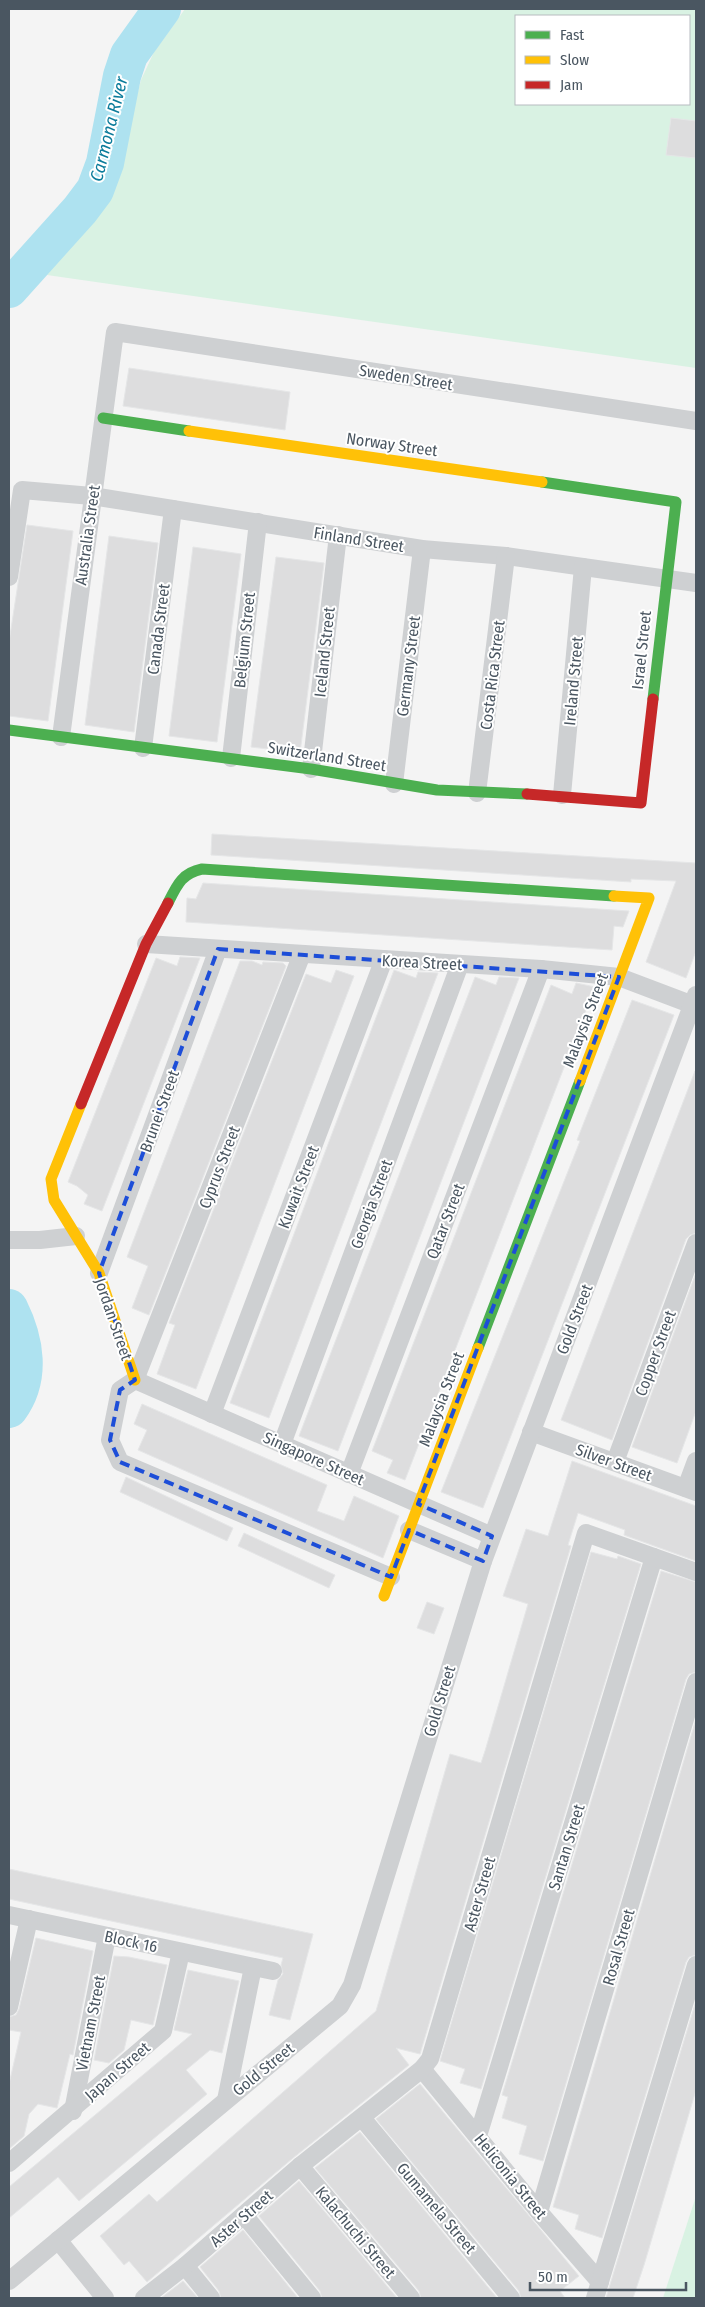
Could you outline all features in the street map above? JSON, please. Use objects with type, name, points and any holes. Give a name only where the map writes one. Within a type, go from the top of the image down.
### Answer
[{"type":"street","name":"Australia Street","points":[[60,738],[115,332]]},
{"type":"street","name":"Sweden Street","points":[[115,332],[696,421]]},
{"type":"street","name":"Norway Street","points":[[103,418],[676,502]]},
{"type":"street","name":"Finland Street","points":[[9,577],[22,490],[92,496],[422,549],[506,556],[696,583]]},
{"type":"street","name":"Israel Street","points":[[641,803],[665,579],[676,502]]},
{"type":"street","name":"Canada Street","points":[[143,748],[173,509]]},
{"type":"street","name":"Belgium Street","points":[[231,758],[258,522]]},
{"type":"street","name":"Iceland Street","points":[[311,769],[338,535]]},
{"type":"street","name":"Germany Street","points":[[394,784],[422,549]]},
{"type":"street","name":"Costa Rica Street","points":[[477,793],[506,556]]},
{"type":"street","name":"Ireland Street","points":[[562,795],[583,567]]},
{"type":"street","name":"Switzerland Street","points":[[9,730],[311,769],[394,784],[477,793],[562,795],[641,803]]},
{"type":"street","name":"Malaysia Street","points":[[180,879],[191,871],[202,869],[649,898],[384,1596]]},
{"type":"street","name":"Jordan Street","points":[[180,879],[146,944],[51,1179],[50,1188],[54,1200],[99,1273],[135,1380],[120,1390],[110,1440],[120,1462],[391,1577]]},
{"type":"street","name":"Korea Street","points":[[146,944],[541,969],[619,977],[694,1000]]},
{"type":"street","name":"Brunei Street","points":[[99,1273],[218,949]]},
{"type":"street","name":"Cyprus Street","points":[[135,1380],[302,954]]},
{"type":"street","name":"Kuwait Street","points":[[212,1414],[384,960]]},
{"type":"street","name":"Georgia Street","points":[[282,1444],[460,964]]},
{"type":"street","name":"Qatar Street","points":[[349,1474],[541,969]]},
{"type":"street","name":"Gold Street","points":[[9,2281],[340,2006],[352,1985],[483,1561],[694,1000]]},
{"type":"street","points":[[9,1240],[40,1240],[76,1236]]},
{"type":"street","name":"Copper Street","points":[[614,1462],[696,1243]]},
{"type":"street","name":"Singapore Street","points":[[135,1380],[492,1536]]},
{"type":"street","name":"Silver Street","points":[[531,1432],[691,1490]]},
{"type":"street","points":[[691,1490],[696,1461]]},
{"type":"street","points":[[409,1530],[483,1561]]},
{"type":"street","name":"Aster Street","points":[[144,2298],[185,2266],[300,2166],[422,2069],[430,2059],[586,1533],[696,1572]]},
{"type":"street","name":"Santan Street","points":[[478,2136],[654,1557]]},
{"type":"street","name":"Rosal Street","points":[[539,2212],[696,1682]]},
{"type":"street","name":"Block 16","points":[[9,1915],[273,1971]]},
{"type":"street","points":[[9,2007],[29,1919]]},
{"type":"street","name":"Vietnam Street","points":[[73,2111],[107,1936]]},
{"type":"street","name":"Japan Street","points":[[9,2163],[73,2111],[163,2031],[181,1952]]},
{"type":"street","points":[[598,2290],[696,1965]]},
{"type":"street","points":[[226,2100],[253,1967]]},
{"type":"street","name":"Heliconia Street","points":[[422,2069],[539,2212],[598,2290]]},
{"type":"street","name":"Gumamela Street","points":[[362,2118],[511,2298]]},
{"type":"street","name":"Kalachuchi Street","points":[[300,2166],[411,2298]]},
{"type":"street","points":[[244,2215],[312,2298]]},
{"type":"street","points":[[58,2240],[105,2298]]},
{"type":"street","points":[[185,2266],[211,2298]]},
{"type":"highlighted area","points":[[218,949],[619,977],[418,1504],[492,1536],[483,1561],[409,1530],[391,1577],[120,1462],[110,1440],[120,1390],[135,1380],[99,1273]]},
{"type":"green space","points":[[185,9],[696,9],[696,368],[47,275],[105,197],[118,166],[141,80],[154,52]]},
{"type":"green space","points":[[696,2196],[696,2298],[663,2298]]},
{"type":"building","points":[[671,118],[696,121],[696,158],[666,155]]},
{"type":"building","points":[[129,368],[290,392],[285,430],[123,406]]},
{"type":"building","points":[[27,525],[73,531],[48,721],[9,716],[9,642]]},
{"type":"building","points":[[109,536],[158,543],[134,732],[85,725]]},
{"type":"building","points":[[193,547],[241,554],[217,742],[169,736]]},
{"type":"building","points":[[276,557],[324,563],[300,753],[251,747]]},
{"type":"building","points":[[212,834],[696,863],[696,951],[686,978],[646,962],[676,881],[631,879],[631,882],[211,855]]},
{"type":"building","points":[[203,883],[629,911],[623,927],[614,926],[612,950],[186,922],[187,898],[196,899]]},
{"type":"building","points":[[180,957],[200,958],[102,1211],[84,1204],[88,1195],[77,1186],[68,1182],[156,958],[177,966]]},
{"type":"building","points":[[240,961],[252,961],[262,965],[263,962],[283,963],[286,966],[149,1315],[132,1308],[148,1266],[127,1257]]},
{"type":"building","points":[[336,970],[354,976],[196,1389],[157,1374],[175,1325],[169,1323],[306,974],[331,983]]},
{"type":"building","points":[[394,970],[416,978],[418,972],[438,973],[269,1418],[230,1403]]},
{"type":"building","points":[[475,977],[496,985],[499,977],[519,978],[338,1451],[299,1436]]},
{"type":"building","points":[[576,983],[595,987],[405,1480],[387,1473],[393,1460],[372,1451],[551,985],[572,994]]},
{"type":"building","points":[[632,1000],[674,1015],[483,1508],[441,1492],[580,1141],[577,1140]]},
{"type":"building","points":[[695,1071],[696,1233],[686,1239],[612,1440],[561,1420]]},
{"type":"building","points":[[696,1273],[696,1411],[677,1463],[632,1447]]},
{"type":"building","points":[[142,1404],[327,1485],[317,1511],[344,1521],[354,1496],[399,1516],[383,1558],[138,1450],[147,1430],[134,1424]]},
{"type":"building","points":[[572,1461],[696,1506],[696,1561],[624,1535],[625,1530],[578,1513],[568,1545],[571,1546],[420,2054],[396,2048],[409,2065],[293,2158],[147,2282],[129,2261],[124,2265],[100,2236],[149,2194],[157,2202],[376,2011],[450,1754],[481,1763],[485,1751],[528,1604],[503,1596],[526,1529],[548,1536]]},
{"type":"building","points":[[126,1477],[233,1528],[227,1541],[120,1492]]},
{"type":"building","points":[[244,1533],[335,1575],[329,1588],[238,1546]]},
{"type":"building","points":[[591,1552],[617,1559],[618,1556],[641,1564],[481,2089],[460,2083],[465,2069],[440,2061]]},
{"type":"building","points":[[661,1571],[696,1582],[696,1672],[689,1674],[686,1679],[543,2161],[519,2154],[527,2126],[502,2118],[508,2097],[502,2095]]},
{"type":"building","points":[[427,1602],[444,1608],[434,1634],[417,1628]]},
{"type":"building","points":[[696,1719],[696,1955],[689,1957],[686,1962],[602,2238],[575,2229],[579,2215],[553,2207]]},
{"type":"building","points":[[9,1869],[313,1934],[290,2020],[269,2015],[278,1980],[283,1974],[281,1965],[283,1958],[9,1899]]},
{"type":"building","points":[[36,1938],[93,1951],[73,2055],[70,2054],[57,2108],[38,2104],[29,2114],[24,2136],[9,2149],[9,2084],[21,2032],[9,2030],[9,2017],[16,2015],[19,2009]]},
{"type":"building","points":[[114,1956],[129,1957],[167,1965],[153,2025],[131,2020],[124,2050],[109,2063],[94,2060]]},
{"type":"building","points":[[188,1970],[239,1981],[222,2053],[210,2050],[186,2070],[207,2094],[79,2201],[58,2177],[9,2218],[9,2187],[192,2034],[174,2030]]},
{"type":"building","points":[[696,2001],[696,2090],[644,2265],[633,2298],[606,2298]]},
{"type":"building","points":[[420,2084],[579,2276],[560,2291],[565,2298],[521,2298],[519,2291],[376,2119]]},
{"type":"building","points":[[360,2132],[497,2298],[421,2298],[419,2291],[315,2168]]},
{"type":"building","points":[[299,2181],[397,2298],[322,2298],[320,2291],[259,2216]]},
{"type":"building","points":[[243,2230],[298,2298],[221,2298],[219,2291],[200,2267]]},
{"type":"building","points":[[183,2281],[198,2298],[161,2298]]},
{"type":"waterway","name":"Carmona River","points":[[152,9],[152,22]]},
{"type":"waterway","name":"Carmona River","points":[[9,289],[80,210],[95,190],[105,163],[122,76],[129,55],[162,9]]},
{"type":"waterway","name":"Carmona River","points":[[9,1308],[19,1333],[24,1359],[21,1385],[9,1409]]},
{"type":"traffic: fast","points":[[103,418],[189,431]]},
{"type":"traffic: fast","points":[[542,482],[676,502],[653,699]]},
{"type":"traffic: fast","points":[[9,730],[311,769],[437,790],[527,794]]},
{"type":"traffic: fast","points":[[168,903],[177,885],[190,873],[202,869],[614,896]]},
{"type":"traffic: fast","points":[[478,1348],[580,1081]]},
{"type":"traffic: slow","points":[[189,431],[542,482]]},
{"type":"traffic: slow","points":[[580,1081],[649,898],[614,896]]},
{"type":"traffic: slow","points":[[81,1104],[51,1179],[54,1200],[99,1273],[135,1380]]},
{"type":"traffic: slow","points":[[384,1596],[478,1348]]},
{"type":"traffic: jam","points":[[527,794],[641,803],[653,699]]},
{"type":"traffic: jam","points":[[81,1104],[146,944],[168,903]]}]
